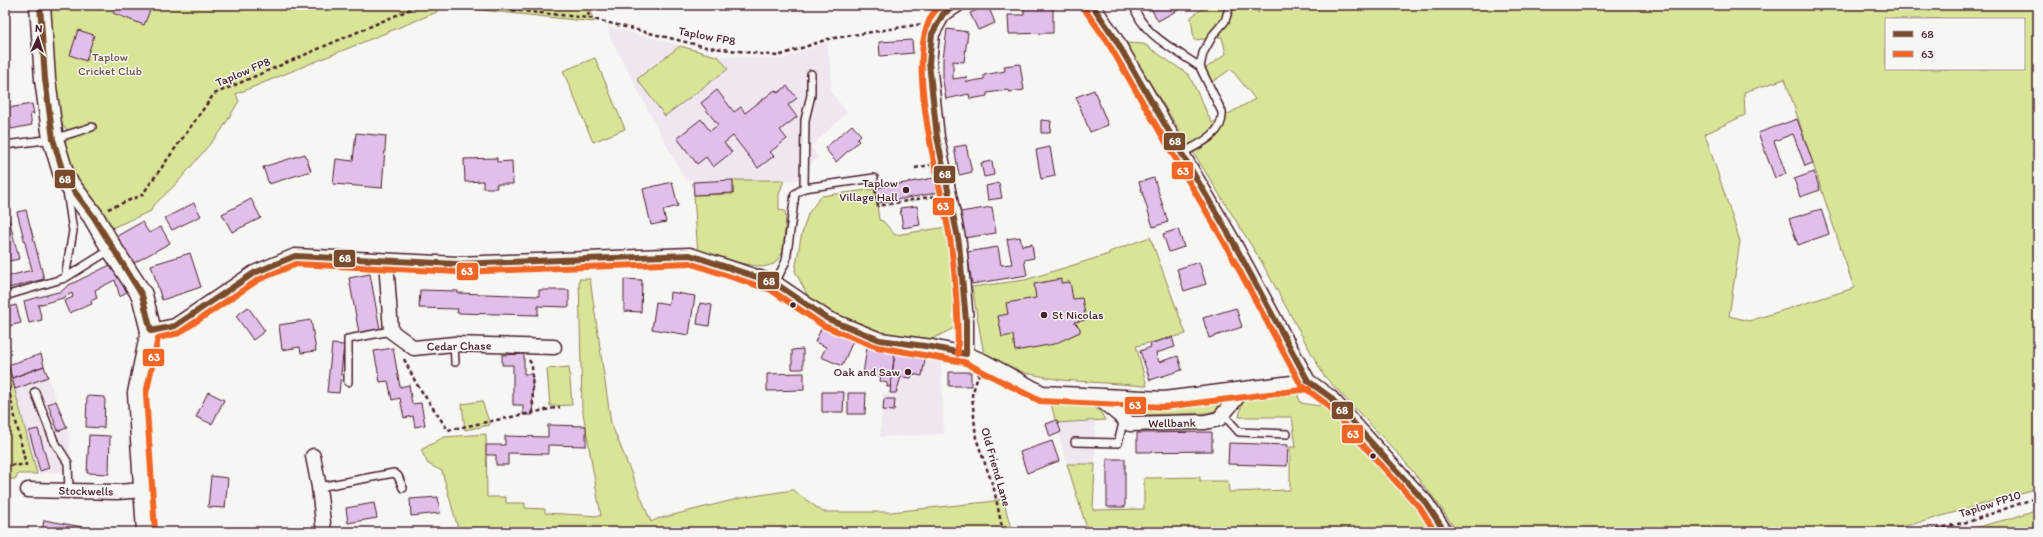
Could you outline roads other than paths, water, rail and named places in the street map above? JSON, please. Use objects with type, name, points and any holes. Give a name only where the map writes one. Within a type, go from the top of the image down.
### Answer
[{"type":"street","points":[[40,5],[44,78],[53,139],[64,179],[93,216],[112,249],[142,295],[150,331],[138,393],[147,532]]},
{"type":"street","points":[[956,5],[943,14],[932,34],[930,63],[937,137],[959,243],[966,321],[966,354]]},
{"type":"street","points":[[1092,5],[1114,37],[1231,238],[1308,381],[1330,397],[1341,408],[1426,503],[1445,532]]},
{"type":"street","points":[[150,331],[174,326],[254,273],[295,256],[458,264],[690,255],[775,283],[828,319],[880,340],[932,347],[966,354],[983,361],[1042,393],[1164,399],[1308,381]]},
{"type":"street","points":[[386,260],[391,331]]},
{"type":"street","name":"Cedar Chase","points":[[391,331],[414,348],[454,344],[554,347]]},
{"type":"street","name":"Wellbank","points":[[1096,396],[1130,424],[1204,422],[1219,419],[1244,389]]},
{"type":"street","points":[[313,456],[319,487],[324,532]]},
{"type":"street","name":"Stockwells","points":[[28,490],[116,492],[144,490]]},
{"type":"lane","points":[[1134,5],[1139,19],[1147,28],[1200,67],[1222,112],[1223,121],[1215,133],[1181,154]]},
{"type":"lane","points":[[1200,67],[1203,53],[1213,35],[1225,21],[1230,5]]},
{"type":"lane","points":[[804,188],[805,120],[811,95],[811,74]]},
{"type":"lane","points":[[5,145],[53,139],[92,127]]},
{"type":"lane","points":[[775,283],[786,261],[795,194],[804,188],[874,178]]},
{"type":"lane","points":[[64,179],[73,231],[65,278]]},
{"type":"lane","points":[[5,296],[65,278],[112,249]]},
{"type":"lane","points":[[348,382],[348,339],[391,331]]},
{"type":"lane","points":[[454,344],[455,362]]},
{"type":"lane","points":[[35,392],[54,441],[68,463],[69,491]]},
{"type":"lane","points":[[1223,414],[1239,432],[1287,434]]},
{"type":"lane","points":[[1075,442],[1118,443],[1124,419]]},
{"type":"lane","points":[[319,487],[394,473],[398,476],[403,488]]},
{"type":"place","name":"Taplow Village Hall","points":[[906,190]]},
{"type":"place","name":"St Nicolas","points":[[1044,315]]},
{"type":"place","name":"Oak and Saw","points":[[908,372]]},
{"type":"park label","name":"Taplow Cricket Club","points":[[110,64]]}]
